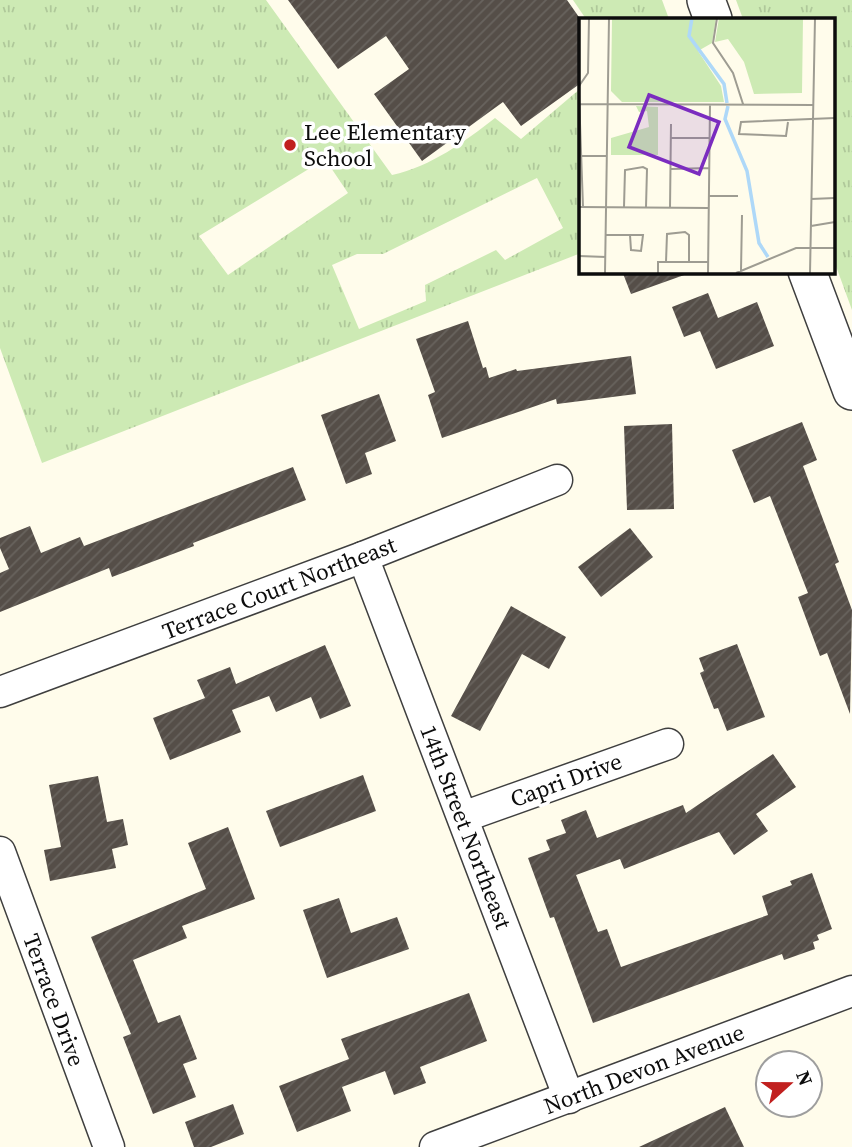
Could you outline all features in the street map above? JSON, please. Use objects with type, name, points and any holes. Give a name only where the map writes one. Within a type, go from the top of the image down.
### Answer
[{"type":"street","points":[[706,0],[713,18]]},
{"type":"street","points":[[808,273],[852,391]]},
{"type":"street","name":"Terrace Court Northeast","points":[[0,692],[363,557],[557,480]]},
{"type":"street","name":"14th Street Northeast","points":[[363,557],[569,1098]]},
{"type":"street","name":"Capri Drive","points":[[463,817],[668,744]]},
{"type":"street","name":"Terrace Drive","points":[[0,852],[109,1147]]},
{"type":"street","name":"North Devon Avenue","points":[[435,1147],[852,991]]},
{"type":"green space","name":"Lee Elementary School","points":[[0,0],[266,0],[392,175],[434,159],[495,118],[521,139],[579,90],[579,254],[42,463],[0,348]],"holes":[[[325,159],[348,193],[228,275],[199,236]],[[537,178],[563,228],[505,260],[496,250],[425,285],[426,301],[359,329],[332,265],[357,254],[383,254]]]},
{"type":"green space","points":[[573,0],[662,0],[669,18],[585,18]]},
{"type":"green space","points":[[736,0],[852,0],[852,310],[834,261],[834,18],[743,18]]},
{"type":"building","points":[[288,0],[567,0],[580,18],[579,84],[521,126],[503,102],[422,161],[374,94],[409,69],[386,36],[338,69]]},
{"type":"building","points":[[623,273],[687,273],[687,274],[631,294]]},
{"type":"building","points":[[708,293],[718,318],[757,302],[774,346],[716,369],[700,331],[684,337],[672,307]]},
{"type":"building","points":[[468,321],[483,368],[486,367],[489,378],[516,369],[631,356],[636,394],[557,404],[556,399],[442,438],[428,395],[435,392],[416,339]]},
{"type":"building","points":[[379,394],[396,441],[365,453],[372,474],[346,484],[321,415]]},
{"type":"building","points":[[802,422],[817,460],[803,466],[839,562],[835,564],[852,610],[850,714],[827,653],[820,656],[798,597],[808,593],[770,496],[754,503],[732,450]]},
{"type":"building","points":[[672,424],[674,509],[627,510],[624,426]]},
{"type":"building","points":[[293,467],[306,500],[112,577],[109,568],[0,612],[0,573],[9,569],[0,548],[0,538],[30,526],[41,553],[80,537],[84,546]]},
{"type":"building","points":[[630,528],[653,557],[601,597],[578,567]]},
{"type":"building","points":[[511,606],[566,637],[549,669],[522,654],[480,731],[451,716]]},
{"type":"building","points":[[737,644],[765,717],[727,731],[718,708],[714,709],[700,673],[704,671],[699,658]]},
{"type":"building","points":[[325,645],[351,706],[320,719],[311,697],[276,712],[269,696],[232,710],[241,732],[170,760],[153,718],[205,698],[197,680],[230,667],[236,684]]},
{"type":"building","points":[[773,754],[796,787],[756,814],[768,831],[734,855],[719,832],[624,869],[620,859],[576,875],[598,932],[607,929],[621,967],[768,915],[762,896],[792,885],[790,881],[812,873],[832,929],[817,935],[819,940],[813,942],[815,949],[784,960],[782,954],[593,1023],[554,917],[550,918],[528,858],[550,850],[546,840],[566,833],[561,820],[586,810],[597,838],[683,805],[686,813]]},
{"type":"building","points":[[363,775],[376,811],[280,847],[266,811]]},
{"type":"building","points":[[98,776],[107,822],[123,819],[128,845],[112,849],[116,868],[50,881],[44,850],[61,847],[49,785]]},
{"type":"building","points":[[228,827],[255,899],[182,926],[187,938],[133,960],[158,1023],[180,1015],[197,1059],[183,1064],[196,1097],[153,1114],[123,1037],[131,1034],[91,937],[206,889],[188,843]]},
{"type":"building","points":[[339,898],[351,933],[397,917],[409,949],[327,978],[303,910]]},
{"type":"building","points":[[469,993],[487,1041],[420,1067],[426,1083],[394,1095],[385,1071],[342,1087],[351,1111],[297,1132],[279,1086],[349,1059],[341,1039]]},
{"type":"building","points":[[233,1104],[244,1134],[211,1147],[194,1147],[185,1122]]},
{"type":"building","points":[[725,1107],[744,1147],[639,1147]]},
{"type":"place","name":"Lee Elementary School","points":[[290,145]]}]
